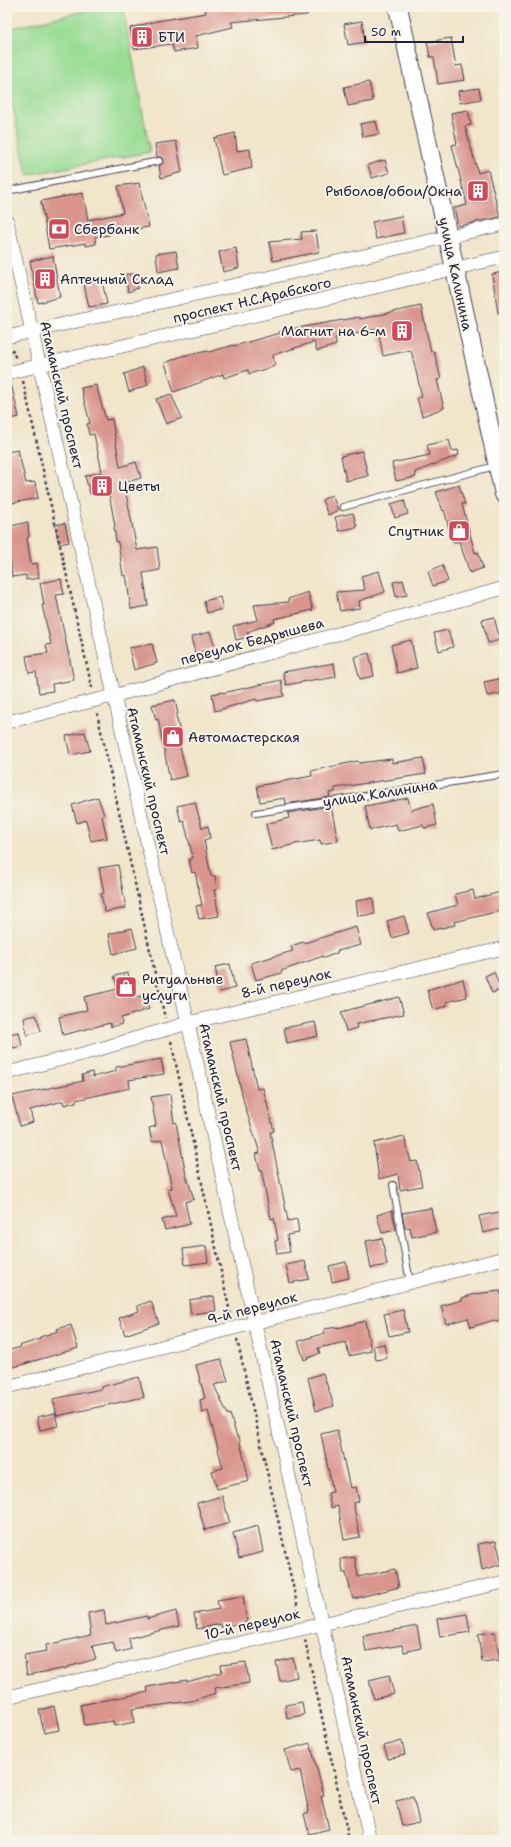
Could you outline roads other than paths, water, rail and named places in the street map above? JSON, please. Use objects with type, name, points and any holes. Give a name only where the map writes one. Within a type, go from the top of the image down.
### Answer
[{"type":"main road","name":"улица Калинина","points":[[398,7],[504,494]]},
{"type":"street","name":"Атаманский проспект","points":[[7,222],[188,1023],[370,1840]]},
{"type":"street","name":"проспект Н.С.Арабского","points":[[7,337],[504,224]]},
{"type":"street","name":"проспект Н.С.Арабского","points":[[13,372],[504,257]]},
{"type":"street","name":"переулок Бедрышева","points":[[7,722],[114,696],[504,588]]},
{"type":"street","name":"8-й переулок","points":[[7,1073],[86,1053],[188,1023],[504,948]]},
{"type":"street","name":"9-й переулок","points":[[7,1387],[504,1258]]},
{"type":"street","name":"10-й переулок","points":[[7,1697],[504,1582]]},
{"type":"lane","points":[[7,191],[159,161]]},
{"type":"lane","points":[[342,508],[498,465]]},
{"type":"lane","name":"улица Калинина","points":[[256,813],[504,774]]},
{"type":"lane","points":[[393,1185],[410,1283]]},
{"type":"place","name":"БТИ","points":[[142,37]]},
{"type":"place","name":"Рыболов/обои/Окна","points":[[478,191]]},
{"type":"place","name":"Сбербанк","points":[[59,229]]},
{"type":"place","name":"Аптечный Склад","points":[[45,279]]},
{"type":"place","name":"Магнит на 6-м","points":[[402,331]]},
{"type":"place","name":"Цветы","points":[[102,486]]},
{"type":"place","name":"Спутник","points":[[459,531]]},
{"type":"place","name":"Автомастерская","points":[[173,737]]},
{"type":"place","name":"Ритуальные услуги","points":[[126,987]]}]
